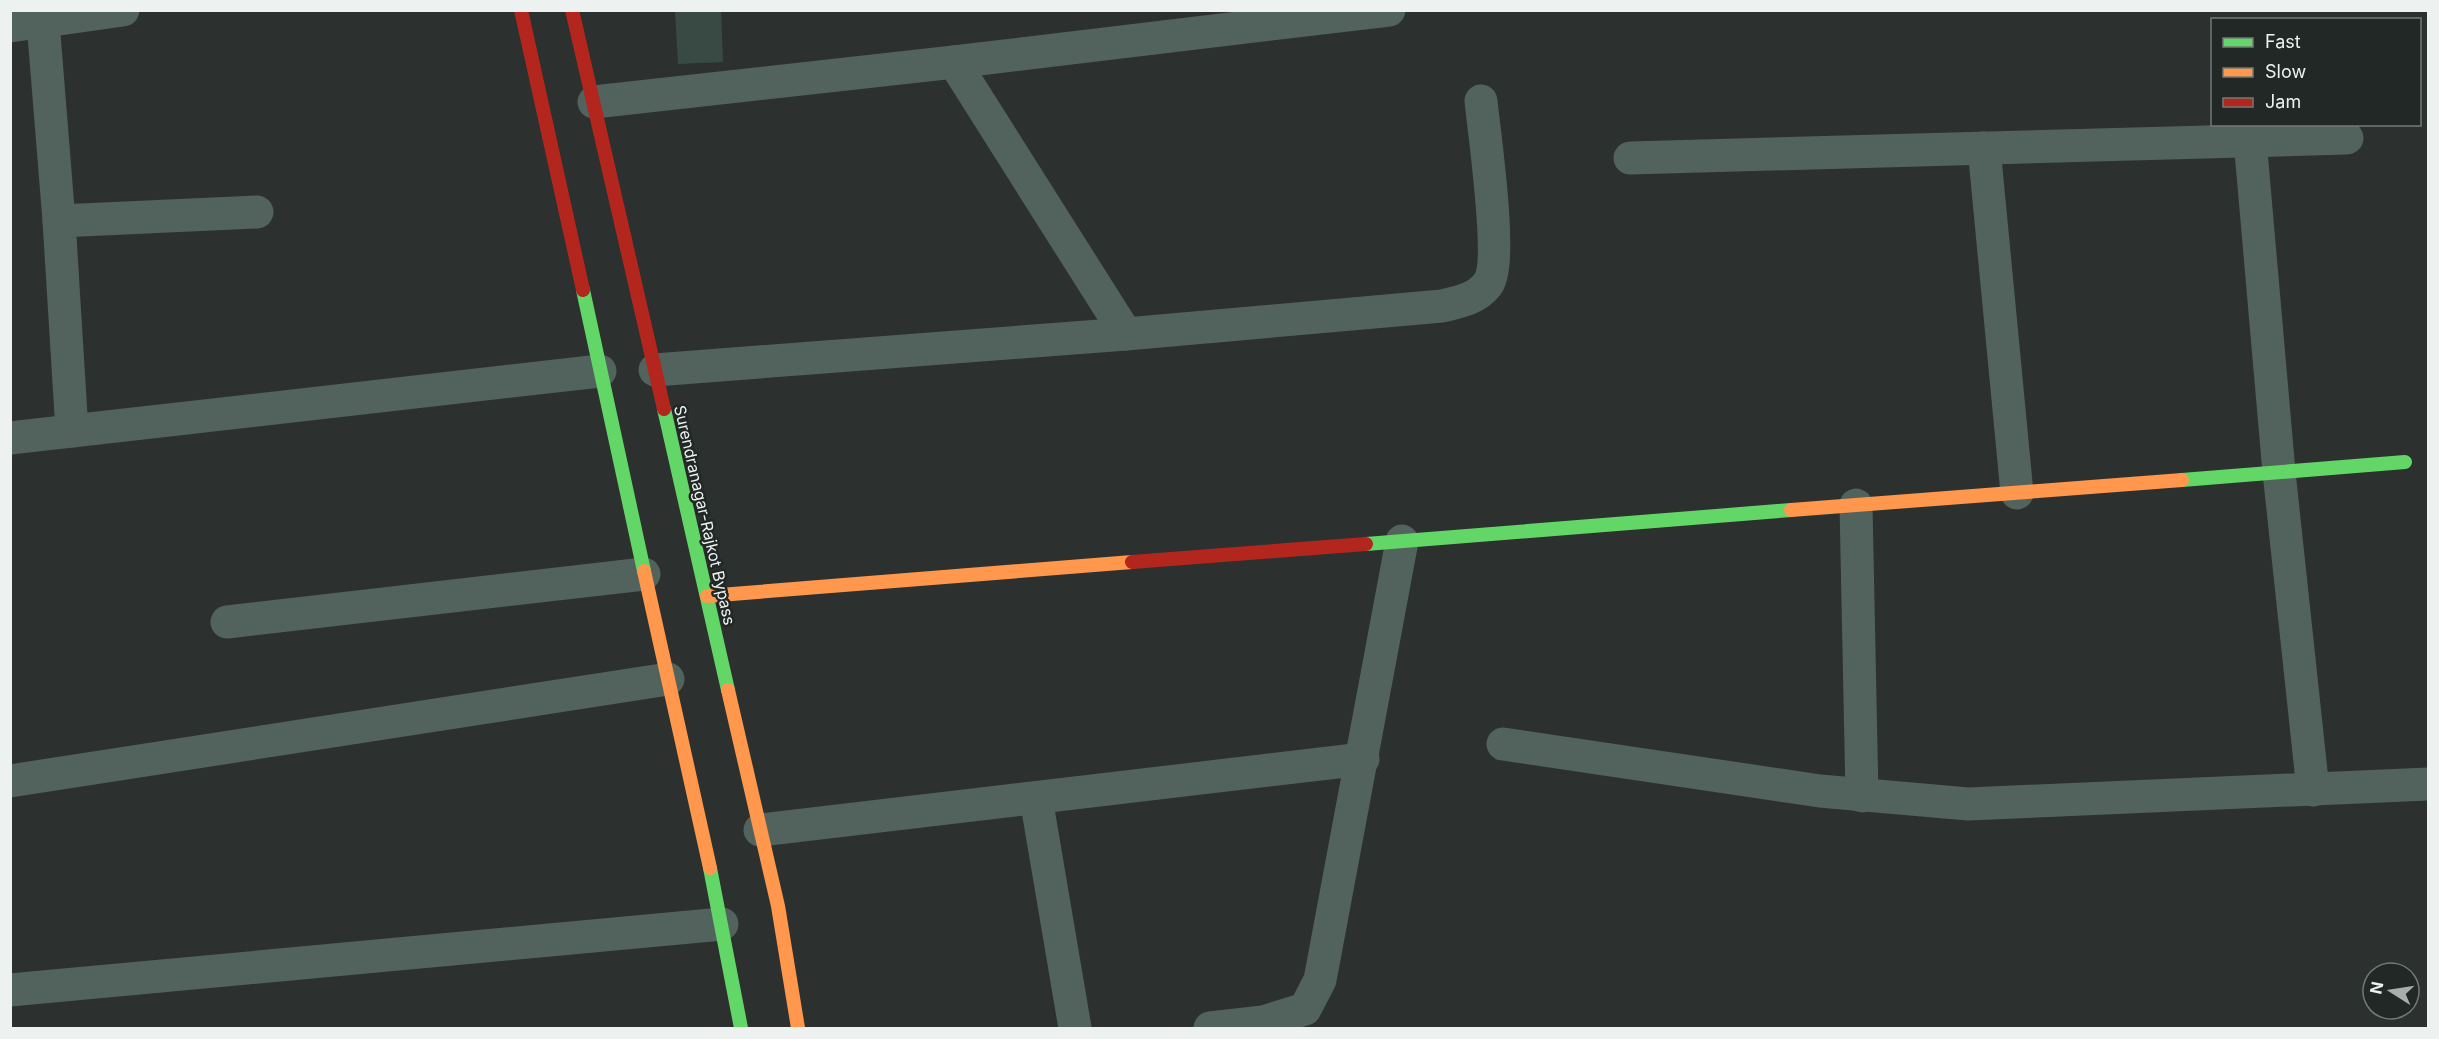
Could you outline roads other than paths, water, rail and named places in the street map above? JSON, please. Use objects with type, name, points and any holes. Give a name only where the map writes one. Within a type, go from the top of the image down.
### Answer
[{"type":"main road","points":[[521,10],[722,924],[741,1029]]},
{"type":"main road","name":"Surendranagar-Rajkot Bypass","points":[[572,10],[778,906],[798,1029]]},
{"type":"main road","points":[[707,596],[2405,462]]},
{"type":"street","points":[[10,26],[123,10]]},
{"type":"street","points":[[594,102],[1369,12]]},
{"type":"street","points":[[43,22],[59,221],[72,431]]},
{"type":"street","points":[[954,62],[1126,334]]},
{"type":"street","points":[[655,370],[1126,334],[1442,306],[1473,298],[1489,283],[1495,250],[1480,101]]},
{"type":"street","points":[[1630,158],[2347,138]]},
{"type":"street","points":[[2250,140],[2279,472],[2313,790]]},
{"type":"street","points":[[1984,148],[2017,493]]},
{"type":"street","points":[[59,221],[257,212]]},
{"type":"street","points":[[10,438],[600,371]]},
{"type":"street","points":[[1856,506],[1862,795]]},
{"type":"street","points":[[1210,1029],[1263,1022],[1305,1009],[1320,980],[1402,541]]},
{"type":"street","points":[[227,622],[644,574]]},
{"type":"street","points":[[10,781],[668,680]]},
{"type":"street","points":[[1503,744],[1862,795],[1968,804],[2428,784]]},
{"type":"street","points":[[760,830],[1363,759]]},
{"type":"street","points":[[1036,798],[1075,1029]]},
{"type":"street","points":[[10,990],[722,924]]}]
